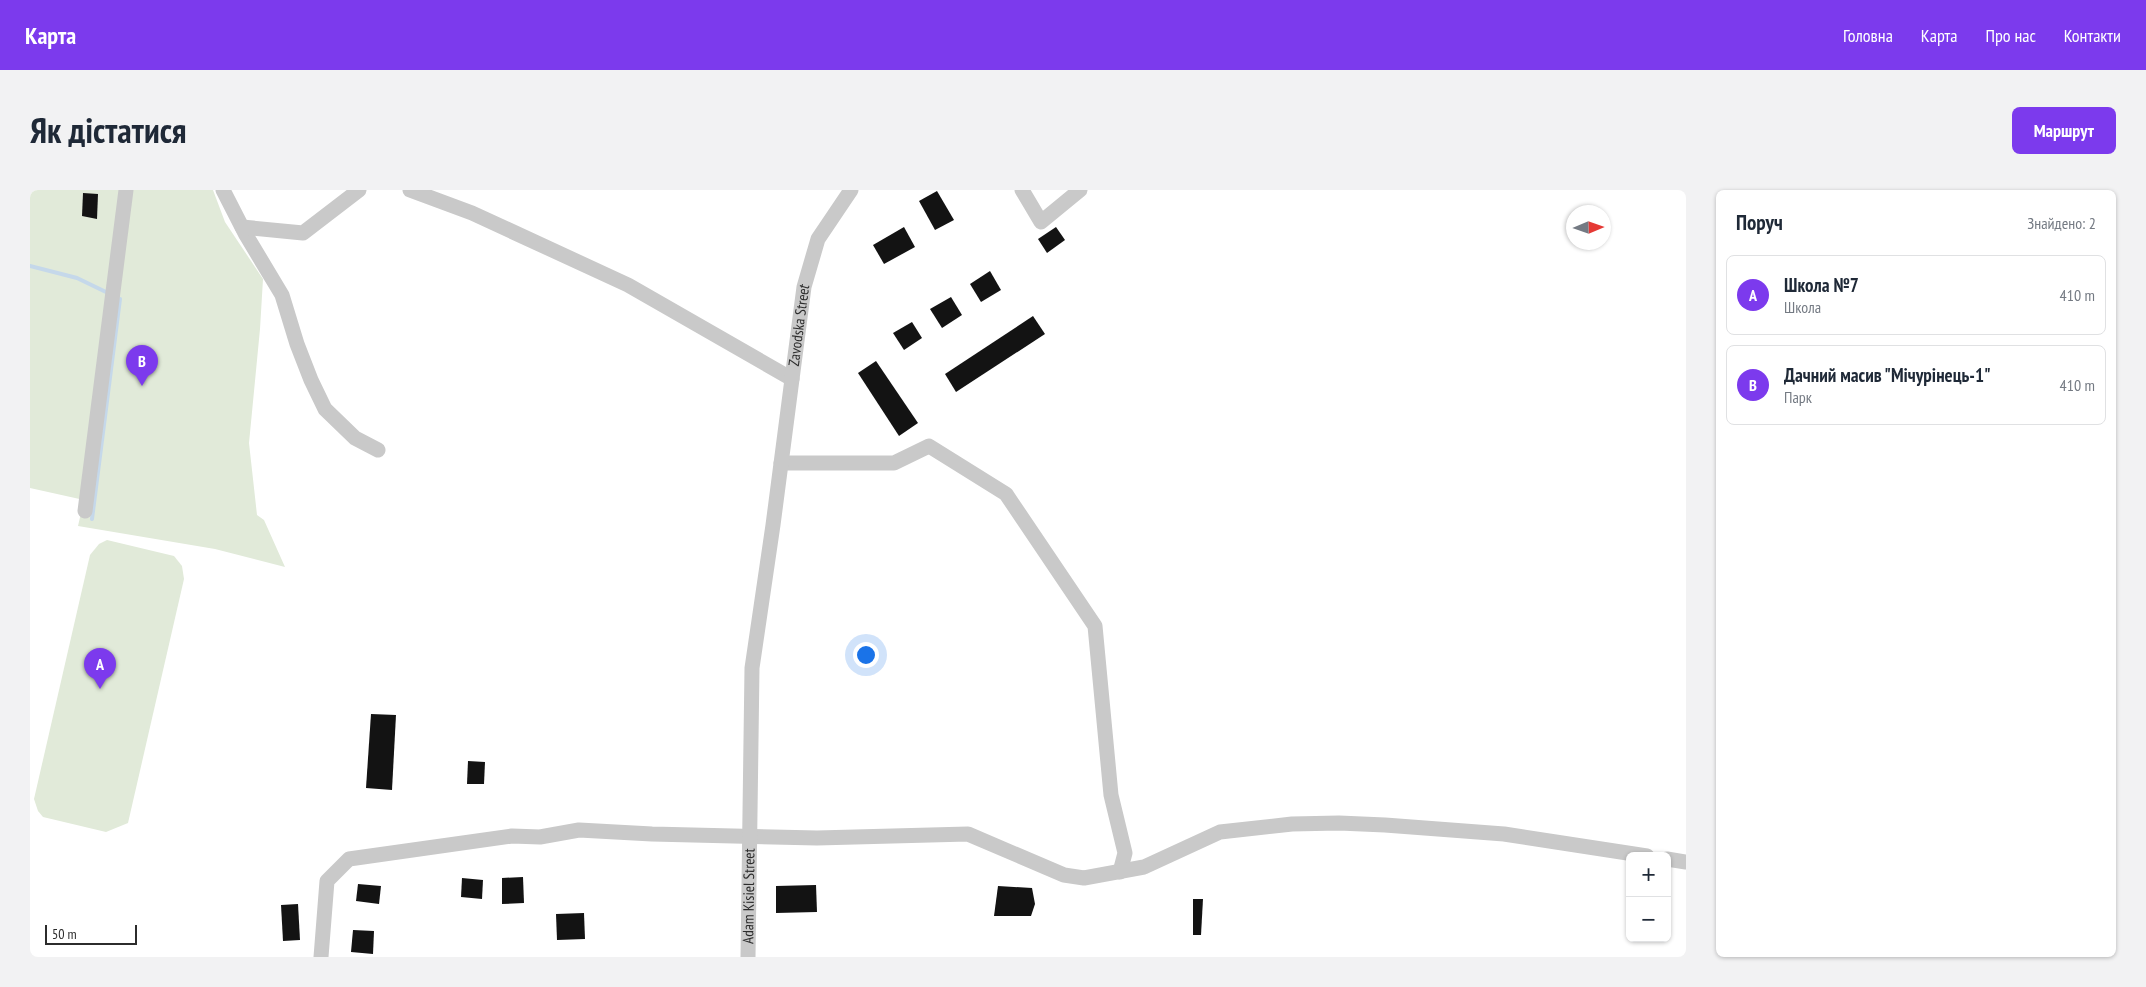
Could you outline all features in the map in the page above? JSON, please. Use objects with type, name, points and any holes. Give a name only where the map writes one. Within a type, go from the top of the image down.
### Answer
[{"type":"street","points":[[85,511],[126,190]]},
{"type":"street","points":[[224,190],[242,227],[282,295],[301,353],[325,409],[355,438],[378,450]]},
{"type":"street","points":[[242,227],[303,233],[359,190]]},
{"type":"street","points":[[410,190],[472,213],[628,285],[792,379]]},
{"type":"street","name":"Zavodska Street","points":[[748,835],[752,668],[781,468],[804,287],[818,239],[851,190]]},
{"type":"street","points":[[1022,190],[1042,222],[1080,190]]},
{"type":"street","points":[[781,468],[894,463],[929,446],[1006,494],[1095,626],[1112,795],[1125,853],[1120,872]]},
{"type":"street","points":[[320,957],[327,881],[349,859],[512,836],[540,837],[579,830],[652,834],[816,838],[968,834],[1064,875],[1084,878],[1144,867],[1220,832],[1292,824],[1385,824],[1504,834],[1626,853]]},
{"type":"street","name":"Adam Kisiel Street","points":[[748,835],[748,957]]},
{"type":"street","points":[[1671,860],[1686,862]]},
{"type":"green space","points":[[30,190],[213,190],[225,222],[263,279],[249,443],[257,515],[264,520],[285,567],[215,549],[78,526],[84,500],[30,488]]},
{"type":"green space","points":[[107,540],[174,556],[182,566],[184,579],[128,823],[106,832],[43,817],[38,811],[34,799],[90,555],[99,544]]},
{"type":"building","points":[[937,191],[954,220],[935,230],[919,201]]},
{"type":"building","points":[[83,193],[98,194],[97,219],[82,216]]},
{"type":"building","points":[[904,227],[915,247],[884,264],[873,245]]},
{"type":"building","points":[[1056,227],[1065,240],[1047,253],[1038,239]]},
{"type":"building","points":[[990,271],[1001,290],[981,302],[970,284]]},
{"type":"building","points":[[951,297],[962,315],[942,328],[930,309]]},
{"type":"building","points":[[1033,316],[1045,334],[956,392],[945,374]]},
{"type":"building","points":[[912,322],[922,338],[904,350],[893,333]]},
{"type":"building","points":[[876,361],[918,423],[899,436],[858,373]]},
{"type":"building","points":[[371,714],[396,715],[392,790],[366,788]]},
{"type":"building","points":[[468,761],[485,762],[484,784],[467,784]]},
{"type":"building","points":[[523,877],[524,903],[502,904],[502,878]]},
{"type":"building","points":[[462,878],[483,880],[482,899],[461,897]]},
{"type":"building","points":[[358,884],[381,886],[379,904],[356,901]]},
{"type":"building","points":[[816,885],[817,912],[776,913],[776,886]]},
{"type":"building","points":[[998,886],[1032,888],[1035,904],[1031,916],[994,916]]},
{"type":"building","points":[[1193,899],[1203,899],[1201,935],[1193,935]]},
{"type":"building","points":[[298,904],[300,940],[283,941],[281,905]]},
{"type":"building","points":[[584,913],[585,939],[557,940],[556,914]]},
{"type":"building","points":[[353,930],[374,931],[373,954],[351,952]]},
{"type":"waterway","points":[[30,266],[77,278],[108,293]]},
{"type":"waterway","points":[[92,519],[120,299]]},
{"type":"place","name":"Дачний масив \"Мічурінець-1\"","points":[[142,386]]},
{"type":"place","name":"Школа №7","points":[[100,689]]}]
